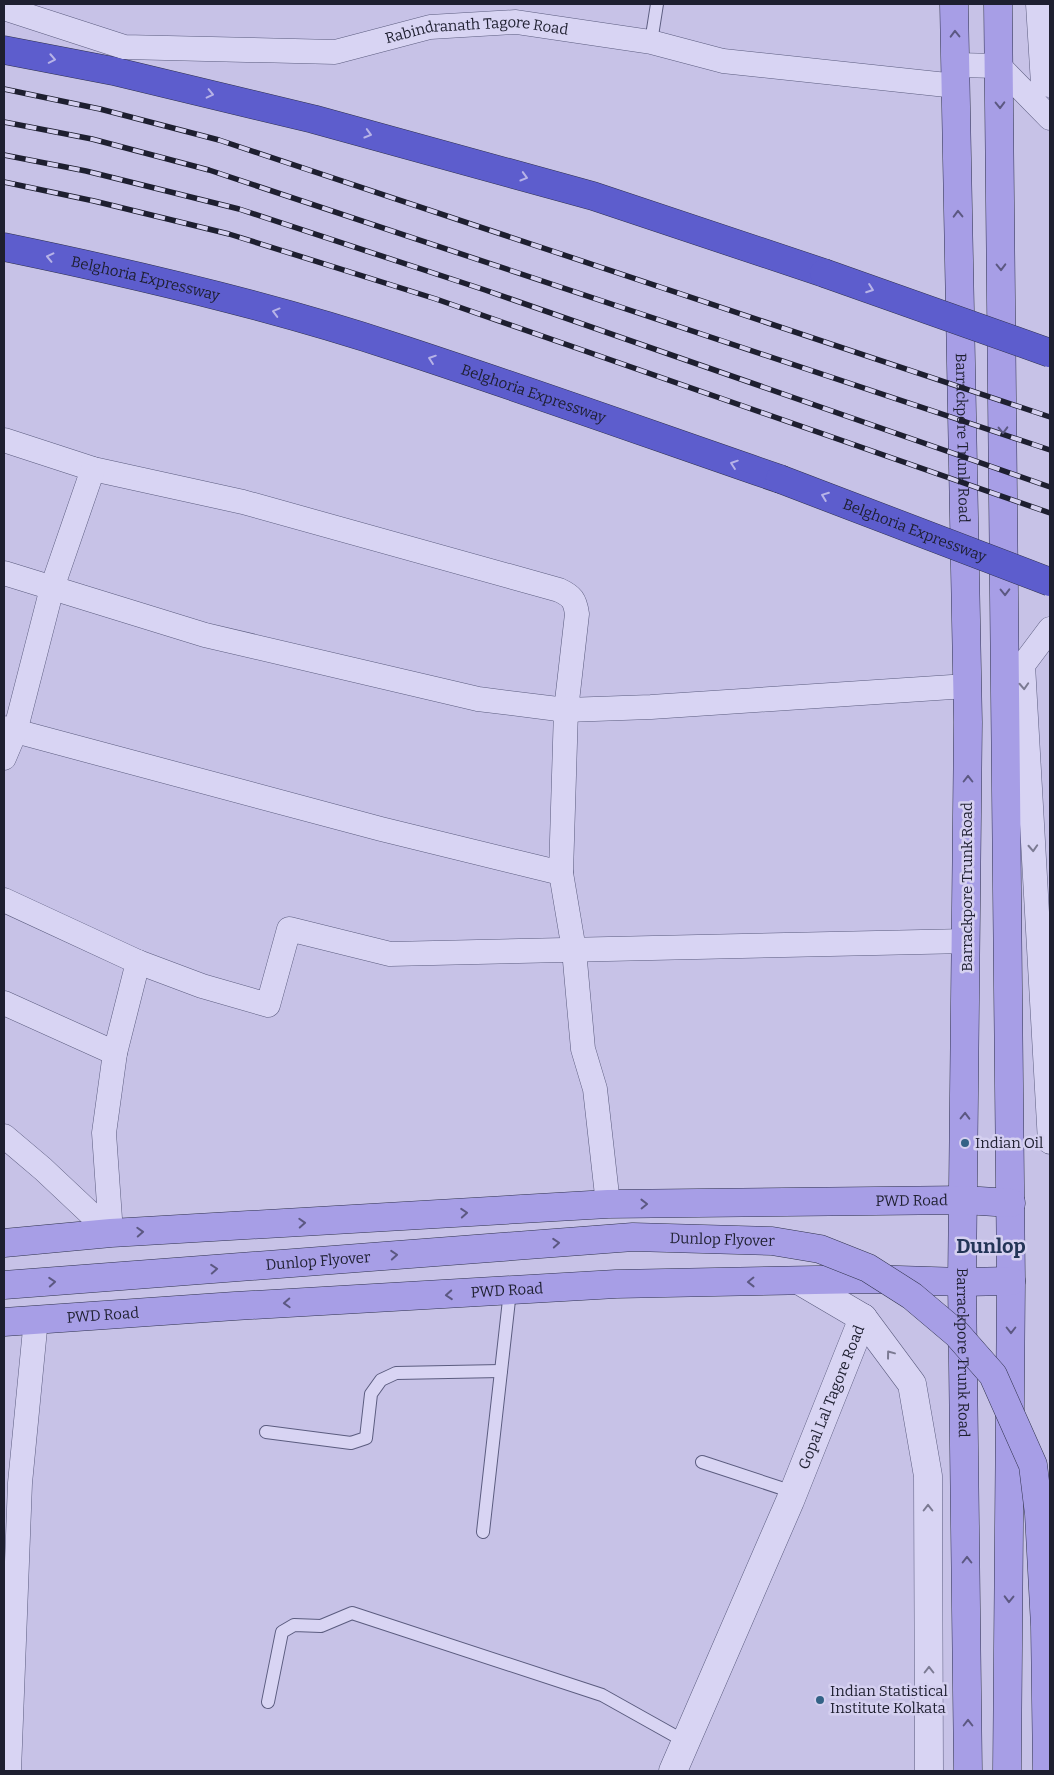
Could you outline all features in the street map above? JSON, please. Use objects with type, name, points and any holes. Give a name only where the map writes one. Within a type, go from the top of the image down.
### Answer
[{"type":"highway","points":[[4,50],[113,71],[313,119],[592,196],[824,272],[1050,353]]},
{"type":"highway","name":"Belghoria Expressway","points":[[4,248],[143,278],[268,310],[394,346],[780,480],[1050,582]]},
{"type":"main road","name":"Barrackpore Trunk Road","points":[[954,4],[967,686],[967,941],[962,1282],[968,1771]]},
{"type":"main road","points":[[998,4],[1011,1203],[1007,1771]]},
{"type":"main road","name":"PWD Road","points":[[4,1243],[111,1234],[608,1204],[964,1200],[1011,1203]]},
{"type":"main road","name":"Dunlop Flyover","points":[[4,1285],[633,1237],[772,1241],[820,1249],[868,1268],[912,1296],[957,1334],[993,1375],[1033,1465],[1039,1514],[1045,1617],[1047,1771]]},
{"type":"main road","name":"PWD Road","points":[[4,1322],[235,1306],[616,1284],[868,1279],[962,1282],[1011,1281]]},
{"type":"street","points":[[1038,4],[1042,84],[1050,85]]},
{"type":"street","name":"Rabindranath Tagore Road","points":[[4,8],[124,47],[335,52],[430,27],[516,22],[651,42],[723,61],[956,75],[999,66]]},
{"type":"street","points":[[999,66],[1050,118]]},
{"type":"street","points":[[4,440],[93,469],[243,502],[550,587],[570,595],[576,601],[577,614],[566,710],[561,873],[574,950],[583,1049],[595,1089],[608,1204]]},
{"type":"street","points":[[4,758],[10,730],[52,588],[93,469]]},
{"type":"street","points":[[4,573],[204,636],[478,699],[566,710],[967,686]]},
{"type":"street","points":[[1050,629],[1023,665],[1047,1037],[1050,1142]]},
{"type":"street","points":[[10,730],[381,829],[561,873]]},
{"type":"street","points":[[4,900],[138,962],[202,986],[268,1005],[289,929],[390,954],[967,941]]},
{"type":"street","points":[[111,1234],[104,1133],[115,1053],[138,962]]},
{"type":"street","points":[[4,1004],[115,1053]]},
{"type":"street","points":[[4,1136],[111,1234]]},
{"type":"street","points":[[800,1281],[863,1318]]},
{"type":"street","name":"Gopal Lal Tagore Road","points":[[673,1771],[793,1492],[863,1318]]},
{"type":"street","name":"Gopal Lal Tagore Road","points":[[863,1318],[912,1384],[928,1476],[929,1771]]},
{"type":"street","points":[[9,1771],[20,1483],[36,1319]]},
{"type":"street","points":[[1010,1480],[1050,1479]]},
{"type":"lane","points":[[651,42],[657,4]]},
{"type":"lane","points":[[482,1532],[510,1291]]},
{"type":"lane","points":[[266,1432],[351,1443],[366,1438],[371,1394],[381,1380],[396,1373],[500,1371]]},
{"type":"lane","points":[[702,1462],[793,1492]]},
{"type":"lane","points":[[268,1702],[282,1632],[294,1625],[321,1626],[352,1613],[602,1695],[686,1742]]},
{"type":"railway","points":[[4,89],[100,109],[219,140],[1050,417]]},
{"type":"railway","points":[[4,122],[92,139],[209,170],[1050,450]]},
{"type":"railway","points":[[4,155],[86,171],[239,209],[485,290],[1050,487]]},
{"type":"railway","points":[[4,182],[94,201],[229,234],[436,299],[1050,513]]},
{"type":"place","name":"Indian Oil","points":[[965,1143]]},
{"type":"place","name":"Indian Statistical Institute Kolkata","points":[[820,1700]]},
{"type":"district","name":"Dunlop","points":[[991,1246]]}]
